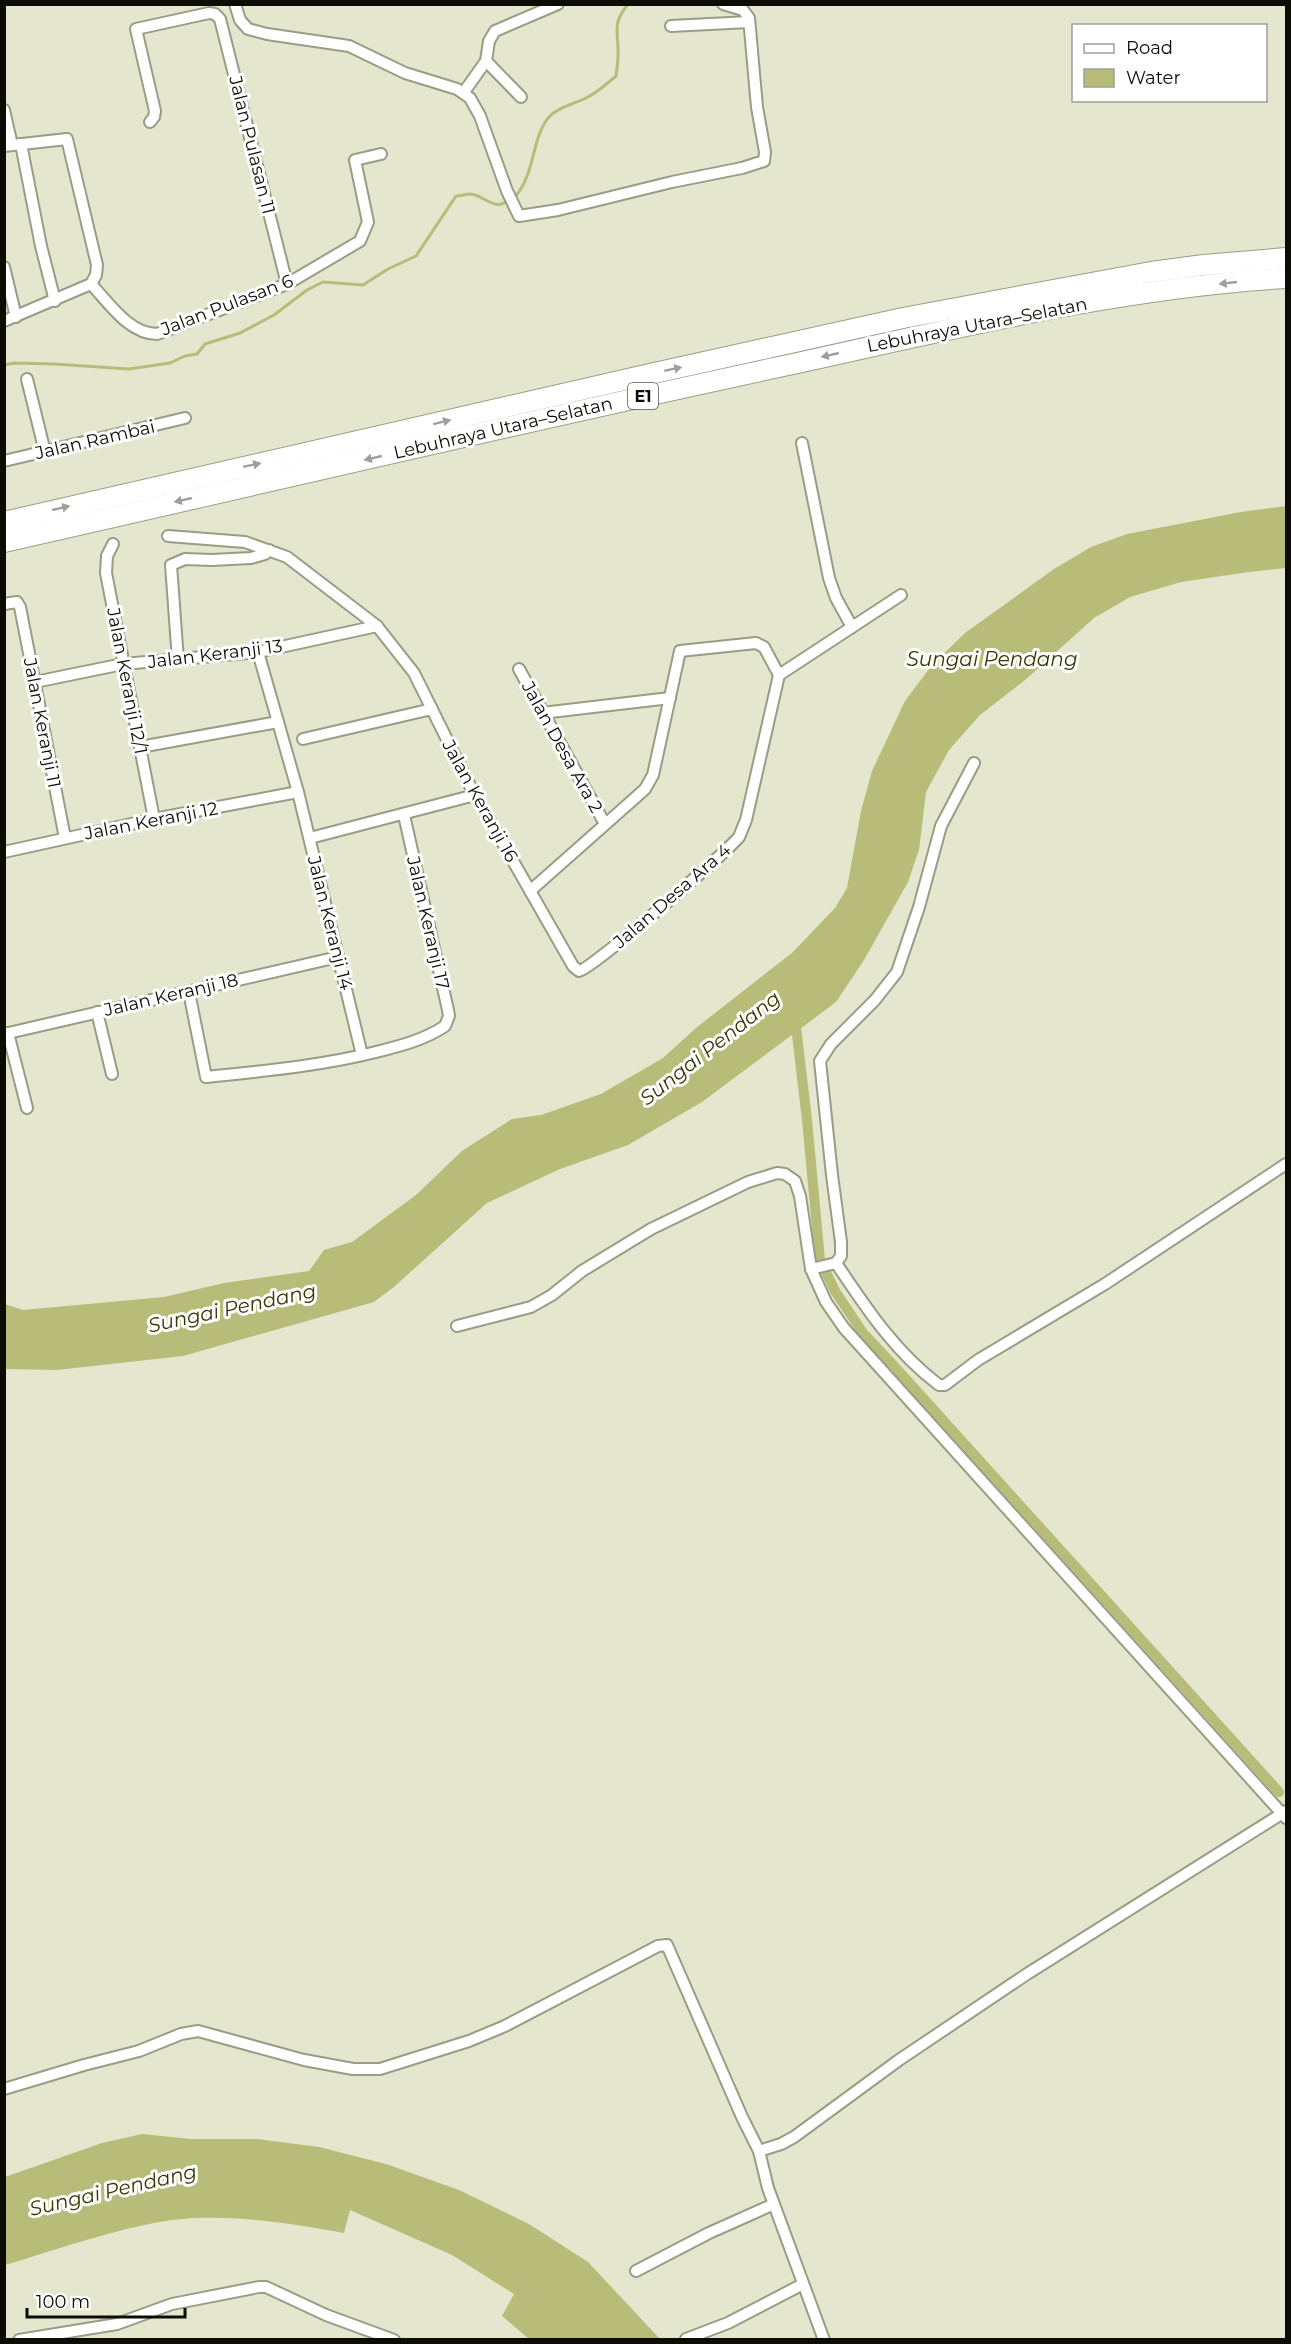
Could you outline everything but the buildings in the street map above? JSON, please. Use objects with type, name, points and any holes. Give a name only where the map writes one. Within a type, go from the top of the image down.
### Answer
[{"type":"highway","name":"Lebuhraya Utara–Selatan","points":[[4,522],[903,318],[1151,272],[1287,258]]},
{"type":"highway","name":"Lebuhraya Utara–Selatan","points":[[4,543],[669,390],[956,327],[1141,293],[1248,280],[1287,278]]},
{"type":"street","points":[[235,4],[240,20],[248,29],[276,36],[349,46],[405,73],[464,92],[476,106],[517,214],[525,216],[762,162],[765,152],[755,94],[748,15],[743,10],[723,4]]},
{"type":"street","points":[[464,92],[486,61],[489,41],[495,31],[558,4]]},
{"type":"street","name":"Jalan Pulasan 11","points":[[150,122],[155,111],[136,29],[209,13],[215,14],[220,19],[287,284]]},
{"type":"street","points":[[671,26],[749,22]]},
{"type":"street","points":[[486,61],[521,97]]},
{"type":"street","points":[[4,110],[12,145],[37,225],[55,301]]},
{"type":"street","points":[[4,321],[91,284],[96,275],[97,265],[67,139],[12,145]]},
{"type":"street","name":"Jalan Pulasan 6","points":[[91,284],[133,328],[147,334],[157,334],[287,284],[360,241],[368,222],[355,160],[381,154]]},
{"type":"street","points":[[4,267],[16,317]]},
{"type":"street","points":[[27,379],[45,452]]},
{"type":"street","name":"Jalan Rambai","points":[[4,461],[185,418]]},
{"type":"street","points":[[802,443],[829,578],[836,598],[852,627]]},
{"type":"street","name":"Jalan Keranji 16","points":[[168,536],[236,541],[287,557],[376,626],[408,665],[475,795],[573,966],[579,971],[586,970]]},
{"type":"street","name":"Jalan Keranji 12/1","points":[[113,544],[107,556],[106,573],[154,819]]},
{"type":"street","points":[[178,660],[171,565],[185,559],[251,558],[265,554],[268,550]]},
{"type":"street","points":[[530,891],[650,783],[680,651],[756,643],[764,647],[779,675],[901,595]]},
{"type":"street","name":"Jalan Keranji 11","points":[[4,604],[17,602],[20,607],[65,838]]},
{"type":"street","name":"Jalan Keranji 13","points":[[35,682],[123,664],[258,652],[376,626]]},
{"type":"street","name":"Jalan Keranji 14","points":[[258,652],[310,838],[362,1055]]},
{"type":"street","name":"Jalan Desa Ara 2","points":[[519,669],[605,824]]},
{"type":"street","name":"Jalan Desa Ara 4","points":[[586,970],[739,837],[746,820],[779,675]]},
{"type":"street","points":[[542,713],[670,698]]},
{"type":"street","points":[[303,739],[432,709]]},
{"type":"street","points":[[140,747],[278,722]]},
{"type":"street","points":[[815,1267],[835,1263],[841,1256],[842,1242],[832,1175],[820,1061],[831,1044],[874,1000],[897,972],[919,907],[941,826],[974,763]]},
{"type":"street","name":"Jalan Keranji 12","points":[[4,852],[154,819],[298,792]]},
{"type":"street","points":[[310,838],[475,795]]},
{"type":"street","name":"Jalan Keranji 17","points":[[362,1055],[408,1044],[441,1029],[448,1021],[448,1010],[404,815]]},
{"type":"street","name":"Jalan Keranji 18","points":[[6,1034],[338,957]]},
{"type":"street","points":[[189,992],[206,1077],[317,1065],[362,1055]]},
{"type":"street","points":[[97,1012],[112,1074]]},
{"type":"street","points":[[6,1034],[27,1108]]},
{"type":"street","points":[[835,1263],[880,1327],[929,1377],[939,1385],[945,1385],[969,1366],[1105,1284],[1287,1164]]},
{"type":"street","points":[[457,1326],[536,1304],[559,1290],[582,1271],[651,1229],[748,1182],[777,1173],[790,1177],[798,1189],[815,1267],[826,1302],[844,1328],[1285,1814],[1027,1974],[899,2060],[794,2137],[769,2149],[759,2151]]},
{"type":"street","points":[[4,2089],[129,2054],[181,2034],[198,2031],[304,2060],[353,2069],[380,2069],[486,2035],[658,1946],[667,1945],[727,2085],[759,2151],[765,2178],[824,2340]]},
{"type":"street","points":[[636,2271],[709,2233],[774,2204]]},
{"type":"street","points":[[686,2339],[728,2323],[803,2284]]},
{"type":"street","points":[[19,2340],[117,2324],[172,2304],[259,2287],[266,2287],[326,2315],[394,2340]]},
{"type":"water","name":"Sungai Pendang","points":[[1286,506],[1286,568],[1181,582],[1130,597],[1094,618],[1025,680],[980,715],[949,750],[926,792],[919,850],[908,882],[864,960],[836,1002],[702,1102],[628,1145],[560,1169],[487,1203],[395,1286],[374,1302],[183,1356],[57,1370],[5,1369],[5,1304],[23,1310],[164,1297],[224,1283],[309,1271],[324,1250],[352,1242],[416,1195],[462,1151],[512,1119],[541,1115],[601,1094],[663,1058],[696,1028],[793,952],[835,908],[847,888],[861,811],[872,771],[905,701],[932,665],[965,633],[1054,569],[1091,547],[1127,534],[1241,512]]},
{"type":"water","name":"Sungai Pendang","points":[[142,2134],[191,2139],[257,2139],[319,2147],[386,2164],[459,2190],[529,2224],[588,2262],[660,2339],[529,2339],[502,2316],[514,2294],[452,2255],[350,2210],[344,2233],[247,2219],[173,2220],[112,2233],[5,2265],[5,2177],[102,2143]]},
{"type":"waterway","points":[[514,198],[526,178],[539,135],[549,117],[561,108],[594,94],[616,76],[617,29],[619,18],[628,4]]},
{"type":"waterway","points":[[4,365],[54,364],[129,369],[170,363],[185,356],[197,354],[205,344],[240,333],[274,315],[307,290],[323,282],[363,285],[388,269],[416,256],[456,196],[476,195],[494,204],[503,204],[508,201]]},
{"type":"waterway","points":[[795,1018],[820,1260],[835,1291],[863,1333],[1279,1792]]}]
